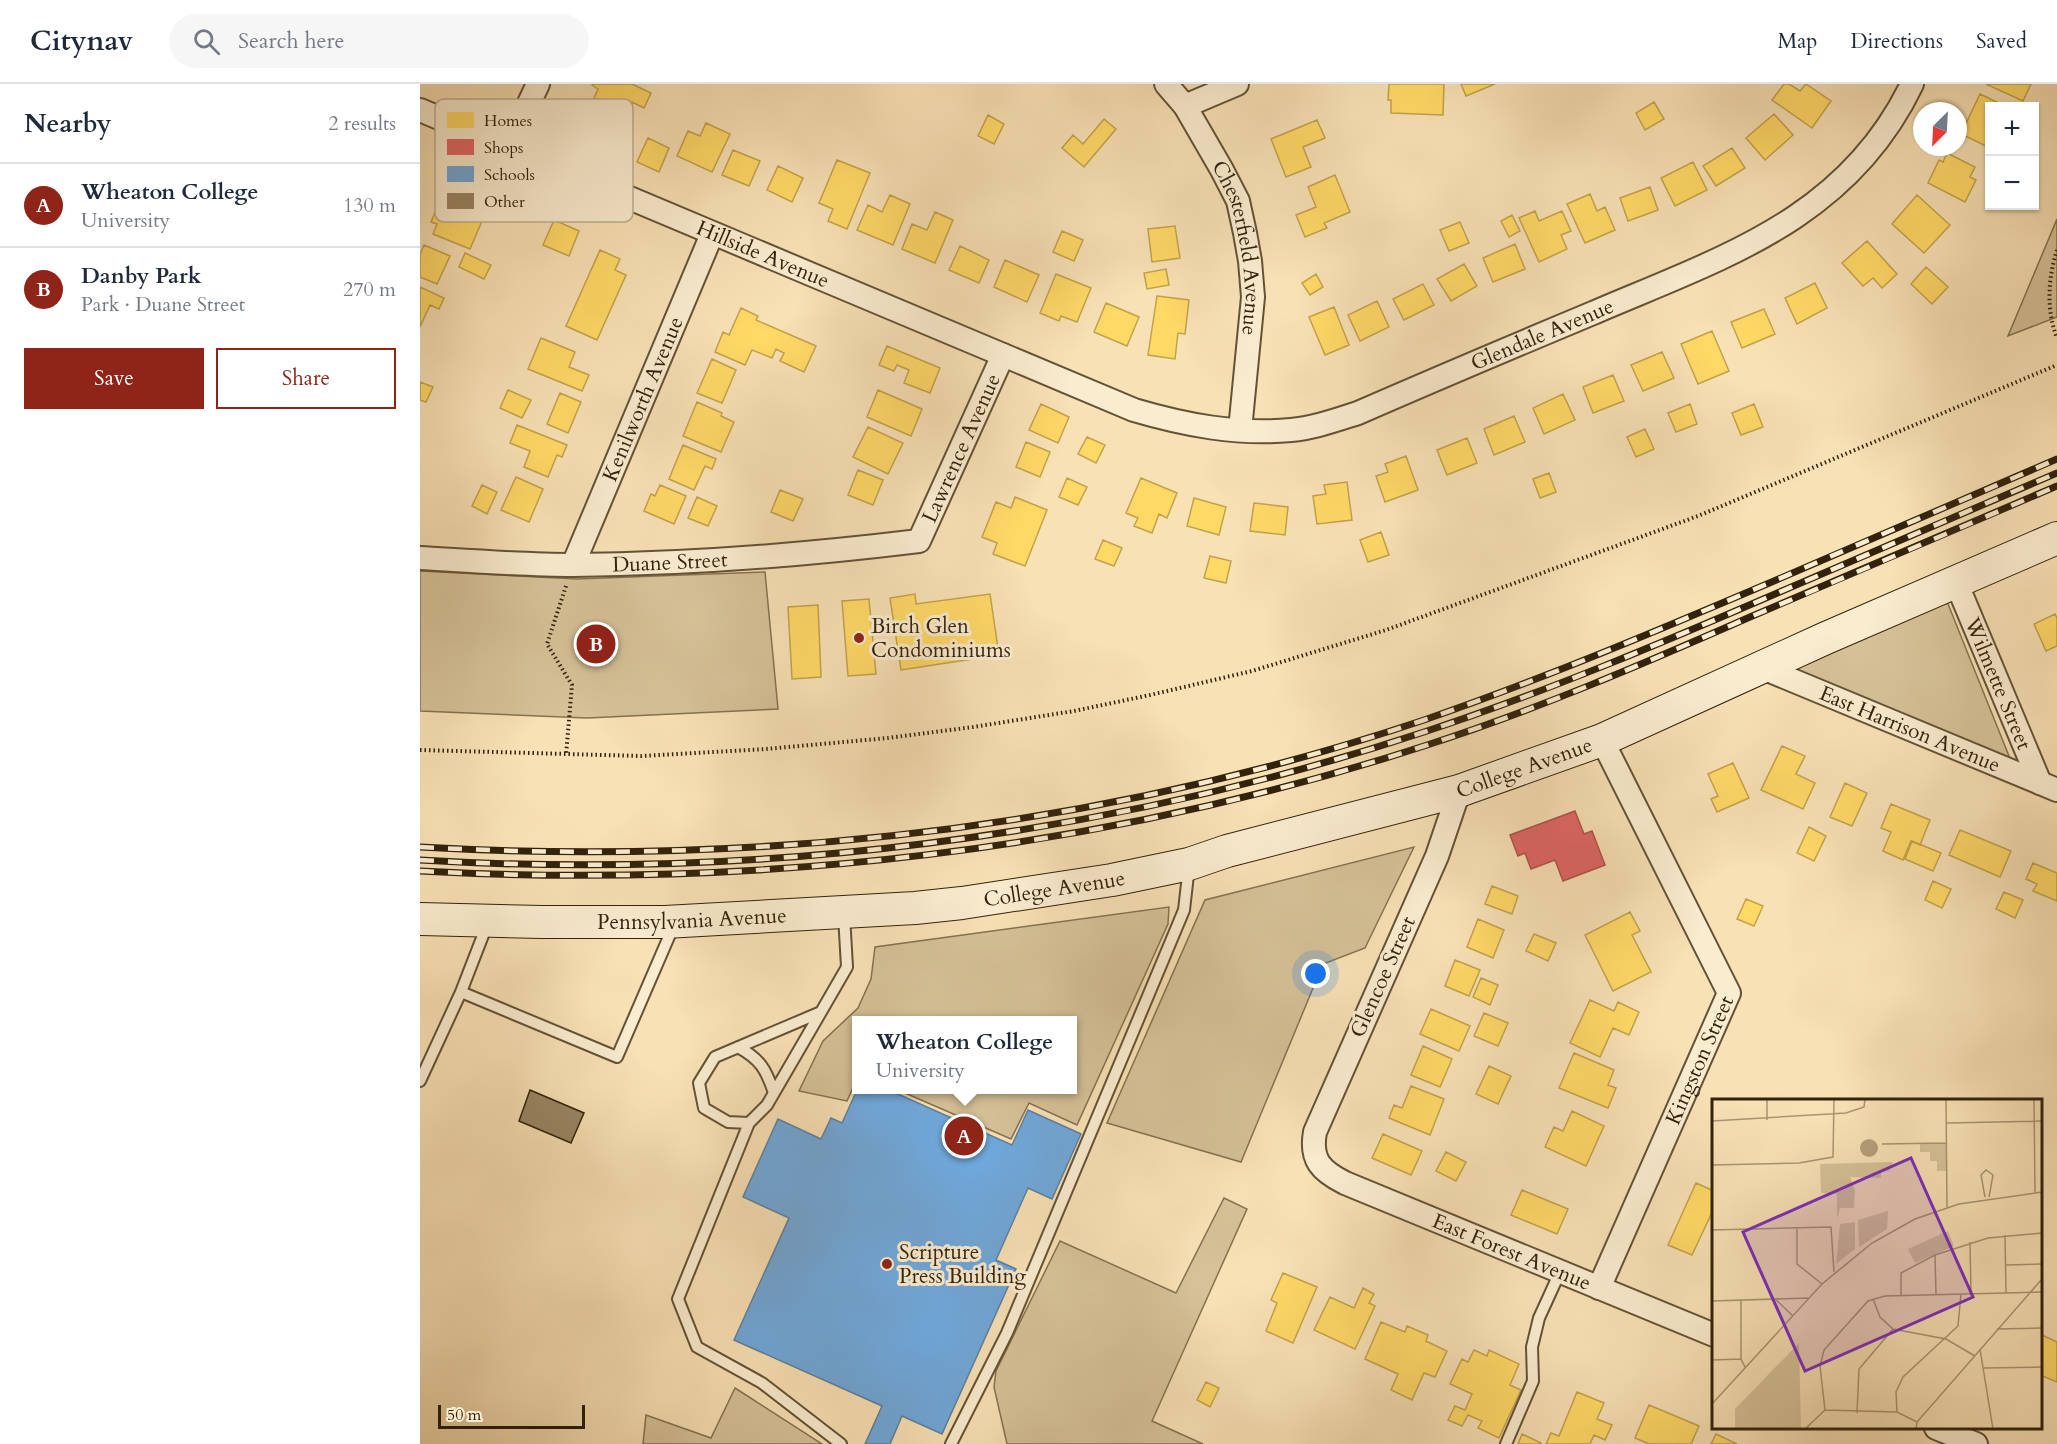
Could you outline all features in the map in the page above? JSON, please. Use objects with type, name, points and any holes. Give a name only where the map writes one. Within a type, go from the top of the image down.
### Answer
[{"type":"street","points":[[531,99],[538,84]]},
{"type":"street","name":"Chesterfield Avenue","points":[[1166,84],[1185,106],[1238,201],[1249,251],[1253,297],[1240,430]]},
{"type":"street","points":[[1185,106],[1237,84]]},
{"type":"street","name":"Glendale Avenue","points":[[1107,398],[1134,410],[1173,421],[1240,430],[1291,430],[1326,424],[1358,413],[1740,249],[1801,215],[1852,172],[1891,122],[1912,84]]},
{"type":"street","name":"Hillside Avenue","points":[[421,113],[435,119]]},
{"type":"street","name":"Hillside Avenue","points":[[633,201],[1107,398]]},
{"type":"street","name":"Kenilworth Avenue","points":[[573,565],[712,234]]},
{"type":"street","name":"Lawrence Avenue","points":[[919,541],[1003,355]]},
{"type":"street","name":"College Avenue","points":[[962,903],[1112,880],[1189,864],[1459,791],[1602,740],[2057,538]]},
{"type":"street","name":"Duane Street","points":[[420,558],[573,565],[678,563],[743,559],[919,541]]},
{"type":"street","name":"Wilmette Street","points":[[1956,582],[2048,787]]},
{"type":"street","name":"East Harrison Avenue","points":[[1763,668],[2048,787]]},
{"type":"street","name":"Kingston Street","points":[[1599,1287],[1728,993],[1602,740]]},
{"type":"street","name":"Glencoe Street","points":[[1317,1162],[1313,1152],[1315,1132],[1437,856],[1459,791]]},
{"type":"street","name":"Pennsylvania Avenue","points":[[420,919],[605,923],[676,922],[962,903]]},
{"type":"street","name":"East Forest Avenue","points":[[1317,1162],[1334,1177],[1345,1183],[1712,1335]]},
{"type":"street","points":[[1938,1429],[1976,1444]]},
{"type":"lane","points":[[951,1444],[1007,1333],[1184,910],[1189,864]]},
{"type":"lane","points":[[841,1444],[762,1383],[697,1347],[678,1299],[749,1123],[767,1105],[847,967],[844,912]]},
{"type":"lane","points":[[420,1081],[461,992],[488,921]]},
{"type":"lane","points":[[461,992],[617,1057],[676,922]]},
{"type":"lane","points":[[749,1123],[728,1122],[704,1108],[699,1083],[715,1057],[821,1012]]},
{"type":"lane","points":[[738,1047],[755,1056],[768,1076],[774,1093]]},
{"type":"lane","points":[[1506,1444],[1533,1381],[1532,1347],[1539,1318],[1560,1272]]},
{"type":"path","points":[[2057,250],[2049,287],[2050,307],[2057,338]]},
{"type":"path","points":[[420,750],[641,756],[766,749],[888,738],[1074,711],[1252,670],[1386,630],[1698,516],[2057,365]]},
{"type":"path","points":[[567,754],[572,685],[547,644],[573,565]]},
{"type":"shaded area","points":[[2057,219],[2057,317],[2008,336]]},
{"type":"shaded area","points":[[420,571],[577,579],[765,572],[778,709],[587,718],[420,711]]},
{"type":"shaded area","points":[[1944,594],[2013,766],[1777,668]]},
{"type":"shaded area","points":[[1414,847],[1365,948],[1323,964],[1241,1162],[1107,1123],[1205,900]]},
{"type":"shaded area","points":[[1169,907],[1168,924],[1077,1125],[1029,1103],[1011,1139],[907,1094],[1077,1094],[1077,1016],[852,1016],[852,1090],[847,1101],[799,1091],[823,1041],[858,1008],[871,979],[875,947]]},
{"type":"shaded area","points":[[1224,1198],[1247,1209],[1152,1421],[1203,1444],[1007,1444],[994,1387],[996,1371],[1060,1241],[1176,1293]]},
{"type":"shaded area","points":[[735,1388],[822,1444],[643,1444],[646,1415],[711,1438]]},
{"type":"building: Homes","points":[[632,84],[651,93],[644,108],[633,102],[633,99],[596,99],[594,98],[598,89],[592,85]]},
{"type":"building: Homes","points":[[1389,84],[1444,84],[1443,115],[1391,113],[1391,100],[1388,100]]},
{"type":"building: Homes","points":[[1461,84],[1495,84],[1466,96]]},
{"type":"building: Homes","points":[[1784,84],[1789,84],[1800,91],[1806,84],[1831,101],[1812,128],[1772,100]]},
{"type":"building: Homes","points":[[1986,84],[2031,84],[2023,101]]},
{"type":"building: Homes","points":[[1980,94],[1997,102],[1985,102],[1985,146],[1967,137],[1967,121]]},
{"type":"building: Homes","points":[[1654,102],[1664,119],[1645,130],[1636,113]]},
{"type":"building: Homes","points":[[1774,114],[1793,135],[1765,160],[1746,138]]},
{"type":"building: Homes","points":[[988,115],[1004,124],[994,144],[978,136]]},
{"type":"building: Homes","points":[[1104,119],[1116,129],[1084,167],[1062,148],[1073,135],[1083,144]]},
{"type":"building: Homes","points":[[1317,120],[1325,138],[1303,147],[1311,167],[1286,177],[1271,139]]},
{"type":"building: Homes","points":[[706,123],[730,134],[712,172],[677,156],[688,131],[700,136]]},
{"type":"building: Homes","points":[[648,138],[669,148],[659,172],[637,162]]},
{"type":"building: Homes","points":[[1732,148],[1745,168],[1716,186],[1703,166]]},
{"type":"building: Homes","points":[[733,150],[760,161],[749,186],[722,175]]},
{"type":"building: Homes","points":[[1946,156],[1953,156],[1975,167],[1970,177],[1976,180],[1965,202],[1928,183],[1939,160],[1943,162]]},
{"type":"building: Homes","points":[[837,160],[870,173],[847,229],[828,221],[833,209],[819,203]]},
{"type":"building: Homes","points":[[1693,162],[1707,190],[1675,206],[1661,178]]},
{"type":"building: Homes","points":[[778,166],[803,178],[792,202],[767,190]]},
{"type":"building: Homes","points":[[1335,175],[1350,212],[1324,223],[1327,228],[1305,237],[1296,215],[1316,207],[1308,187]]},
{"type":"building: Homes","points":[[1650,187],[1658,210],[1628,221],[1620,198]]},
{"type":"building: Homes","points":[[1590,194],[1597,211],[1605,207],[1615,230],[1585,243],[1567,204]]},
{"type":"building: Homes","points":[[890,195],[910,204],[893,245],[857,230],[868,205],[882,212]]},
{"type":"building: Homes","points":[[1917,195],[1950,225],[1924,253],[1892,224]]},
{"type":"building: Homes","points":[[1535,211],[1539,221],[1562,211],[1571,231],[1561,235],[1567,249],[1539,262],[1519,218]]},
{"type":"building: Homes","points":[[435,212],[435,222],[482,222],[470,249],[433,234],[437,224],[431,222]]},
{"type":"building: Homes","points":[[935,212],[953,220],[935,263],[902,249],[912,224],[927,230]]},
{"type":"building: Homes","points":[[1512,215],[1520,231],[1509,237],[1501,221]]},
{"type":"building: Homes","points":[[553,222],[579,231],[569,256],[543,245]]},
{"type":"building: Homes","points":[[1460,222],[1469,243],[1449,251],[1440,230]]},
{"type":"building: Homes","points":[[1175,226],[1180,258],[1152,262],[1148,229]]},
{"type":"building: Homes","points":[[1062,231],[1083,240],[1074,261],[1053,252]]},
{"type":"building: Homes","points":[[1867,241],[1897,274],[1882,288],[1873,278],[1863,286],[1842,263]]},
{"type":"building: Homes","points":[[1515,244],[1525,269],[1493,282],[1483,258]]},
{"type":"building: Homes","points":[[424,245],[450,256],[437,284],[420,277],[420,254]]},
{"type":"building: Homes","points":[[960,246],[989,260],[979,283],[949,270]]},
{"type":"building: Homes","points":[[600,250],[620,259],[615,270],[626,275],[597,340],[566,326]]},
{"type":"building: Homes","points":[[465,253],[491,265],[484,279],[459,267]]},
{"type":"building: Homes","points":[[1005,260],[1039,275],[1027,302],[994,287]]},
{"type":"building: Homes","points":[[1464,264],[1477,286],[1451,301],[1437,279]]},
{"type":"building: Homes","points":[[1926,267],[1948,287],[1932,304],[1911,284]]},
{"type":"building: Homes","points":[[1166,269],[1169,285],[1147,289],[1144,273]]},
{"type":"building: Homes","points":[[1056,274],[1091,288],[1077,322],[1061,316],[1059,321],[1040,313]]},
{"type":"building: Homes","points":[[1316,274],[1323,287],[1310,295],[1302,283]]},
{"type":"building: Homes","points":[[1815,283],[1827,308],[1797,324],[1785,298]]},
{"type":"building: Homes","points":[[1423,284],[1434,305],[1404,320],[1393,299]]},
{"type":"building: Homes","points":[[420,287],[444,298],[439,309],[430,305],[420,327]]},
{"type":"building: Homes","points":[[1157,296],[1189,300],[1185,334],[1178,333],[1175,359],[1148,355]]},
{"type":"building: Homes","points":[[1377,301],[1389,327],[1360,341],[1348,315]]},
{"type":"building: Homes","points":[[1106,303],[1139,317],[1127,346],[1094,332]]},
{"type":"building: Homes","points":[[1334,307],[1349,345],[1325,355],[1309,317]]},
{"type":"building: Homes","points":[[741,308],[758,316],[756,320],[816,346],[804,372],[780,361],[784,353],[776,349],[772,358],[752,350],[745,365],[715,352],[723,332],[729,335]]},
{"type":"building: Homes","points":[[1764,309],[1775,334],[1742,348],[1731,322]]},
{"type":"building: Homes","points":[[1712,331],[1729,371],[1698,384],[1681,344]]},
{"type":"building: Homes","points":[[541,338],[575,352],[569,367],[589,375],[582,391],[528,369]]},
{"type":"building: Homes","points":[[887,346],[940,368],[930,393],[904,383],[909,370],[897,365],[894,371],[879,365]]},
{"type":"building: Homes","points":[[1662,352],[1674,378],[1643,391],[1631,365]]},
{"type":"building: Homes","points":[[712,359],[736,370],[722,403],[697,393]]},
{"type":"building: Homes","points":[[1613,375],[1624,401],[1593,413],[1583,387]]},
{"type":"building: Homes","points":[[420,382],[433,387],[426,402],[420,400]]},
{"type":"building: Homes","points":[[508,390],[531,400],[522,418],[500,408]]},
{"type":"building: Homes","points":[[878,390],[922,409],[911,436],[867,417]]},
{"type":"building: Homes","points":[[560,393],[581,402],[568,433],[547,424]]},
{"type":"building: Homes","points":[[1563,394],[1575,420],[1544,434],[1533,408]]},
{"type":"building: Homes","points":[[697,402],[722,413],[721,416],[734,422],[721,452],[683,436]]},
{"type":"building: Homes","points":[[1041,404],[1069,417],[1058,443],[1029,430]]},
{"type":"building: Homes","points":[[1690,404],[1697,424],[1676,432],[1668,413]]},
{"type":"building: Homes","points":[[1754,404],[1763,427],[1741,435],[1732,413]]},
{"type":"building: Homes","points":[[1514,416],[1525,442],[1494,455],[1484,429]]},
{"type":"building: Homes","points":[[517,425],[567,445],[562,457],[557,455],[548,477],[524,467],[530,451],[510,443]]},
{"type":"building: Homes","points":[[868,427],[903,443],[888,474],[853,457]]},
{"type":"building: Homes","points":[[1645,429],[1654,449],[1636,457],[1627,437]]},
{"type":"building: Homes","points":[[1087,437],[1105,445],[1096,463],[1078,454]]},
{"type":"building: Homes","points":[[1467,438],[1477,463],[1447,475],[1437,450]]},
{"type":"building: Homes","points":[[1026,442],[1050,452],[1040,477],[1016,467]]},
{"type":"building: Homes","points":[[683,445],[716,459],[712,469],[705,466],[694,490],[669,479]]},
{"type":"building: Homes","points":[[1406,456],[1418,490],[1385,502],[1376,476],[1388,472],[1385,464]]},
{"type":"building: Homes","points":[[858,470],[883,480],[873,505],[848,495]]},
{"type":"building: Homes","points":[[1549,473],[1556,492],[1540,498],[1533,479]]},
{"type":"building: Homes","points":[[516,477],[543,489],[529,522],[501,510]]},
{"type":"building: Homes","points":[[1067,478],[1087,487],[1078,505],[1059,497]]},
{"type":"building: Homes","points":[[1141,478],[1177,493],[1167,518],[1159,514],[1152,533],[1134,526],[1138,518],[1126,513]]},
{"type":"building: Homes","points":[[1347,482],[1352,520],[1317,524],[1313,496],[1326,494],[1324,485]]},
{"type":"building: Homes","points":[[482,485],[497,492],[487,514],[472,506]]},
{"type":"building: Homes","points":[[660,485],[686,496],[674,524],[644,511],[651,494],[655,496]]},
{"type":"building: Homes","points":[[780,490],[803,499],[793,521],[771,512]]},
{"type":"building: Homes","points":[[697,497],[717,506],[708,526],[688,518]]},
{"type":"building: Homes","points":[[1015,497],[1047,510],[1025,566],[993,554],[997,543],[982,537],[996,502],[1011,508]]},
{"type":"building: Homes","points":[[1194,498],[1226,507],[1219,535],[1187,526]]},
{"type":"building: Homes","points":[[1254,503],[1288,507],[1285,535],[1250,531]]},
{"type":"building: Homes","points":[[1381,532],[1389,555],[1368,562],[1360,540]]},
{"type":"building: Homes","points":[[1103,540],[1122,548],[1114,566],[1095,559]]},
{"type":"building: Homes","points":[[1210,556],[1231,561],[1226,583],[1204,578]]},
{"type":"building: Homes","points":[[915,594],[916,604],[990,594],[999,655],[901,670],[890,598]]},
{"type":"building: Homes","name":"Birch Glen Condominiums","points":[[869,599],[876,674],[848,676],[842,601]]},
{"type":"building: Homes","points":[[818,605],[821,677],[792,679],[788,607]]},
{"type":"building: Homes","points":[[2055,614],[2057,646],[2046,651],[2034,624]]},
{"type":"building: Homes","points":[[1782,746],[1805,756],[1796,774],[1815,783],[1803,809],[1761,790]]},
{"type":"building: Homes","points":[[1733,763],[1749,798],[1717,812],[1711,799],[1718,796],[1708,774]]},
{"type":"building: Homes","points":[[1845,783],[1867,793],[1852,826],[1830,817]]},
{"type":"building: Homes","points":[[1891,804],[1930,820],[1920,845],[1911,841],[1903,860],[1883,851],[1891,832],[1881,828]]},
{"type":"building: Homes","points":[[1809,827],[1826,836],[1814,861],[1797,853]]},
{"type":"building: Homes","points":[[1960,830],[2011,851],[2000,877],[1949,855]]},
{"type":"building: Homes","points":[[1912,841],[1941,853],[1933,871],[1905,859]]},
{"type":"building: Homes","points":[[2033,863],[2057,873],[2057,901],[2033,891],[2037,884],[2026,879]]},
{"type":"building: Homes","points":[[1933,881],[1951,889],[1942,908],[1925,900]]},
{"type":"building: Homes","points":[[1492,886],[1518,896],[1512,914],[1485,904]]},
{"type":"building: Homes","points":[[2004,892],[2023,900],[2015,918],[1996,909]]},
{"type":"building: Homes","points":[[1746,899],[1763,906],[1754,926],[1737,919]]},
{"type":"building: Homes","points":[[1630,912],[1640,931],[1632,935],[1651,972],[1613,991],[1585,935]]},
{"type":"building: Homes","points":[[1478,919],[1504,930],[1493,958],[1467,947]]},
{"type":"building: Homes","points":[[1534,934],[1556,943],[1548,961],[1526,951]]},
{"type":"building: Homes","points":[[1455,960],[1480,970],[1469,996],[1445,986]]},
{"type":"building: Homes","points":[[1481,978],[1498,985],[1490,1005],[1473,997]]},
{"type":"building: Homes","points":[[1590,1000],[1614,1011],[1618,1002],[1639,1012],[1629,1035],[1613,1028],[1600,1057],[1570,1043]]},
{"type":"building: Homes","points":[[1431,1009],[1470,1026],[1459,1051],[1420,1034]]},
{"type":"building: Homes","points":[[1484,1013],[1508,1023],[1498,1046],[1474,1036]]},
{"type":"building: Homes","points":[[1423,1046],[1452,1059],[1440,1087],[1411,1075]]},
{"type":"building: Homes","points":[[1574,1053],[1614,1070],[1608,1085],[1616,1088],[1608,1108],[1559,1088]]},
{"type":"building: Homes","points":[[1489,1066],[1511,1076],[1498,1104],[1476,1094]]},
{"type":"building: Homes","points":[[1411,1086],[1444,1099],[1430,1135],[1389,1118],[1394,1105],[1402,1108]]},
{"type":"building: Homes","points":[[1572,1111],[1604,1126],[1586,1166],[1545,1147],[1554,1127],[1563,1131]]},
{"type":"building: Homes","points":[[1383,1134],[1422,1151],[1411,1175],[1372,1158]]},
{"type":"building: Homes","points":[[1446,1152],[1466,1162],[1456,1181],[1436,1171]]},
{"type":"building: Homes","points":[[1696,1183],[1712,1190],[1712,1212],[1692,1255],[1668,1245]]},
{"type":"building: Homes","points":[[1522,1190],[1568,1209],[1557,1234],[1511,1215]]},
{"type":"building: Homes","points":[[1283,1273],[1317,1287],[1293,1343],[1266,1331],[1277,1303],[1271,1300]]},
{"type":"building: Homes","points":[[1363,1288],[1374,1294],[1369,1303],[1375,1306],[1355,1349],[1314,1330],[1330,1297],[1354,1308]]},
{"type":"building: Homes","points":[[1381,1322],[1405,1332],[1407,1326],[1428,1335],[1426,1341],[1447,1351],[1435,1377],[1424,1373],[1412,1400],[1391,1390],[1398,1374],[1365,1359]]},
{"type":"building: Homes","points":[[2042,1335],[2057,1342],[2057,1382],[2042,1376]]},
{"type":"building: Homes","points":[[1474,1350],[1487,1356],[1489,1350],[1519,1364],[1510,1385],[1521,1390],[1499,1438],[1478,1428],[1482,1421],[1468,1415],[1462,1426],[1448,1420],[1455,1406],[1465,1410],[1472,1394],[1450,1384],[1462,1359],[1468,1362]]},
{"type":"building: Homes","points":[[1206,1382],[1219,1388],[1210,1407],[1197,1400]]},
{"type":"building: Homes","points":[[1577,1392],[1604,1403],[1597,1419],[1612,1425],[1605,1440],[1594,1435],[1590,1444],[1546,1444],[1551,1433],[1559,1436]]},
{"type":"building: Homes","points":[[1649,1405],[1699,1426],[1691,1444],[1649,1444],[1635,1438]]},
{"type":"building: Homes","points":[[1522,1434],[1541,1443],[1541,1444],[1518,1444]]},
{"type":"building: Homes","points":[[1716,1434],[1737,1444],[1711,1444]]},
{"type":"building: Shops","points":[[1575,811],[1584,834],[1592,831],[1605,865],[1563,881],[1555,860],[1531,869],[1525,853],[1518,856],[1510,835]]},
{"type":"building: Schools","name":"Scripture Press Building","points":[[855,1094],[898,1094],[1012,1145],[1028,1110],[1081,1134],[1052,1199],[1028,1188],[996,1260],[1016,1269],[942,1434],[902,1416],[890,1444],[865,1444],[882,1406],[734,1340],[789,1218],[743,1197],[778,1119],[821,1139],[831,1118],[842,1123]]},
{"type":"building: Other","points":[[530,1090],[584,1113],[571,1143],[519,1121]]},
{"type":"railway","points":[[420,847],[548,851],[675,850],[802,844],[928,832],[1054,813],[1178,788],[1302,758],[1424,720],[1513,688],[1688,618],[2057,459]]},
{"type":"railway","points":[[420,860],[547,865],[674,863],[801,856],[928,843],[1054,824],[1179,800],[1303,769],[1424,732],[1515,700],[1693,629],[2057,473]]},
{"type":"railway","points":[[420,871],[547,875],[674,874],[801,867],[928,855],[1054,836],[1179,812],[1302,782],[1424,746],[1548,702],[2057,486]]},
{"type":"place","name":"Birch Glen Condominiums","points":[[859,638]]},
{"type":"place","name":"Danby Park","points":[[596,644]]},
{"type":"place","name":"Wheaton College","points":[[964,1136]]},
{"type":"place","name":"Scripture Press Building","points":[[887,1264]]}]
